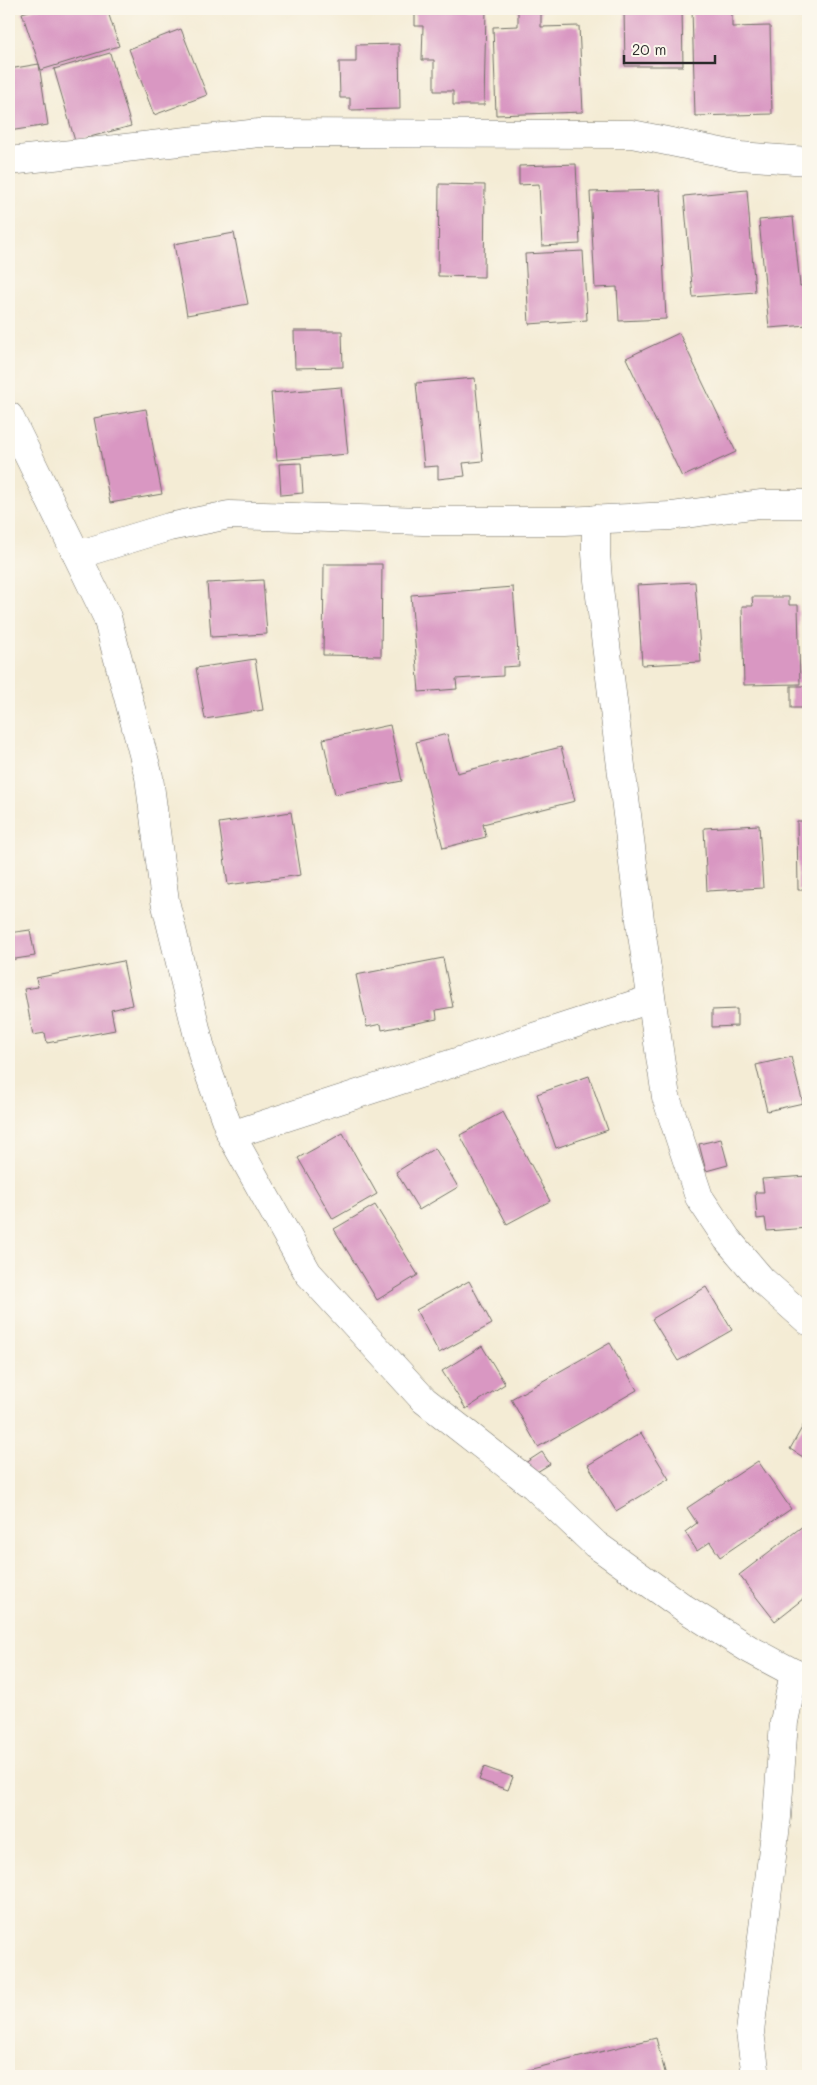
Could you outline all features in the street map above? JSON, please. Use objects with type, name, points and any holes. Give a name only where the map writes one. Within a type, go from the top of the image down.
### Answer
[{"type":"street","points":[[9,161],[260,133],[632,134],[740,156],[808,161]]},
{"type":"street","points":[[9,416],[107,617],[149,777],[168,910],[203,1057],[231,1135],[308,1273],[424,1400],[534,1486],[595,1544],[684,1608],[749,1650],[801,1675],[784,1722],[777,1817],[750,2032],[756,2076]]},
{"type":"street","points":[[77,555],[169,528],[229,515],[509,522],[671,516],[760,504],[808,504]]},
{"type":"street","points":[[596,519],[596,553],[600,590],[651,999],[666,1097],[699,1197],[727,1239],[762,1280],[808,1321]]},
{"type":"street","points":[[231,1135],[651,999]]},
{"type":"building","points":[[35,9],[107,9],[119,46],[41,70],[22,13]]},
{"type":"building","points":[[415,9],[486,9],[484,105],[453,105],[453,91],[434,91],[434,60],[422,60],[423,26],[415,26]]},
{"type":"building","points":[[518,9],[541,9],[541,27],[579,26],[583,112],[496,115],[493,27],[518,26]]},
{"type":"building","points":[[624,9],[682,9],[683,66],[625,66]]},
{"type":"building","points":[[692,9],[732,9],[732,27],[770,26],[772,114],[695,116]]},
{"type":"building","points":[[181,29],[207,95],[154,115],[129,49]]},
{"type":"building","points":[[399,44],[400,109],[350,110],[350,98],[340,98],[339,62],[356,62],[356,45]]},
{"type":"building","points":[[110,53],[131,126],[75,141],[54,69]]},
{"type":"building","points":[[39,64],[48,125],[9,131],[9,69]]},
{"type":"building","points":[[576,164],[580,244],[542,246],[539,184],[519,185],[519,166]]},
{"type":"building","points":[[439,184],[485,185],[484,277],[438,276]]},
{"type":"building","points":[[660,190],[666,319],[619,321],[617,287],[595,288],[590,192]]},
{"type":"building","points":[[747,190],[755,292],[693,297],[684,196]]},
{"type":"building","points":[[793,217],[800,286],[808,285],[808,325],[769,328],[759,220]]},
{"type":"building","points":[[234,233],[248,304],[187,315],[174,244]]},
{"type":"building","points":[[583,251],[587,320],[529,324],[525,254]]},
{"type":"building","points":[[294,331],[342,331],[343,367],[295,368]]},
{"type":"building","points":[[679,333],[736,452],[682,477],[626,358]]},
{"type":"building","points":[[475,378],[483,461],[463,463],[465,476],[438,479],[438,466],[424,467],[416,383]]},
{"type":"building","points":[[341,387],[348,454],[277,460],[271,393]]},
{"type":"building","points":[[146,409],[162,494],[110,503],[94,418]]},
{"type":"building","points":[[301,463],[303,493],[281,495],[279,464]]},
{"type":"building","points":[[324,564],[382,564],[381,656],[323,655]]},
{"type":"building","points":[[263,580],[267,634],[211,637],[207,583]]},
{"type":"building","points":[[695,582],[701,662],[642,665],[637,585]]},
{"type":"building","points":[[513,587],[519,666],[503,667],[503,676],[456,679],[457,689],[419,692],[411,595]]},
{"type":"building","points":[[752,597],[789,597],[789,605],[798,605],[800,684],[744,685],[742,606],[753,606]]},
{"type":"building","points":[[255,659],[263,710],[205,719],[196,668]]},
{"type":"building","points":[[791,686],[808,686],[808,708],[791,708]]},
{"type":"building","points":[[390,725],[402,781],[335,794],[323,739]]},
{"type":"building","points":[[447,734],[457,773],[561,747],[575,801],[483,824],[486,837],[443,848],[416,742]]},
{"type":"building","points":[[291,812],[301,875],[228,885],[219,823]]},
{"type":"building","points":[[797,821],[808,821],[808,890],[798,890]]},
{"type":"building","points":[[759,825],[763,888],[707,891],[704,828]]},
{"type":"building","points":[[30,930],[35,956],[9,960],[9,933]]},
{"type":"building","points":[[443,958],[453,1007],[436,1010],[437,1019],[382,1030],[381,1024],[367,1027],[356,975]]},
{"type":"building","points":[[123,961],[132,1005],[111,1010],[115,1030],[47,1043],[45,1033],[33,1035],[24,989],[38,987],[36,978]]},
{"type":"building","points":[[737,1009],[737,1026],[712,1027],[712,1010]]},
{"type":"building","points":[[791,1057],[803,1103],[767,1111],[756,1065]]},
{"type":"building","points":[[589,1076],[608,1130],[556,1148],[537,1094]]},
{"type":"building","points":[[503,1112],[550,1201],[507,1224],[460,1135]]},
{"type":"building","points":[[343,1133],[377,1194],[333,1219],[298,1158]]},
{"type":"building","points":[[721,1139],[728,1165],[706,1171],[699,1144]]},
{"type":"building","points":[[435,1148],[458,1187],[419,1210],[396,1172]]},
{"type":"building","points":[[808,1176],[808,1228],[767,1231],[765,1218],[757,1219],[755,1192],[764,1192],[762,1179]]},
{"type":"building","points":[[375,1205],[418,1275],[377,1300],[334,1229]]},
{"type":"building","points":[[469,1281],[492,1324],[439,1353],[416,1310]]},
{"type":"building","points":[[706,1287],[732,1330],[678,1361],[652,1319]]},
{"type":"building","points":[[610,1343],[637,1390],[538,1447],[511,1399]]},
{"type":"building","points":[[482,1346],[505,1384],[466,1409],[442,1371]]},
{"type":"building","points":[[808,1417],[808,1460],[790,1449]]},
{"type":"building","points":[[641,1433],[669,1479],[616,1511],[588,1465]]},
{"type":"building","points":[[542,1452],[550,1464],[532,1475],[525,1463]]},
{"type":"building","points":[[758,1461],[791,1509],[720,1557],[710,1542],[697,1551],[685,1532],[697,1523],[687,1508]]},
{"type":"building","points":[[808,1522],[808,1595],[775,1621],[739,1575]]},
{"type":"building","points":[[484,1767],[513,1777],[508,1790],[479,1780]]},
{"type":"building","points":[[656,2038],[666,2076],[517,2076],[516,2073]]}]
